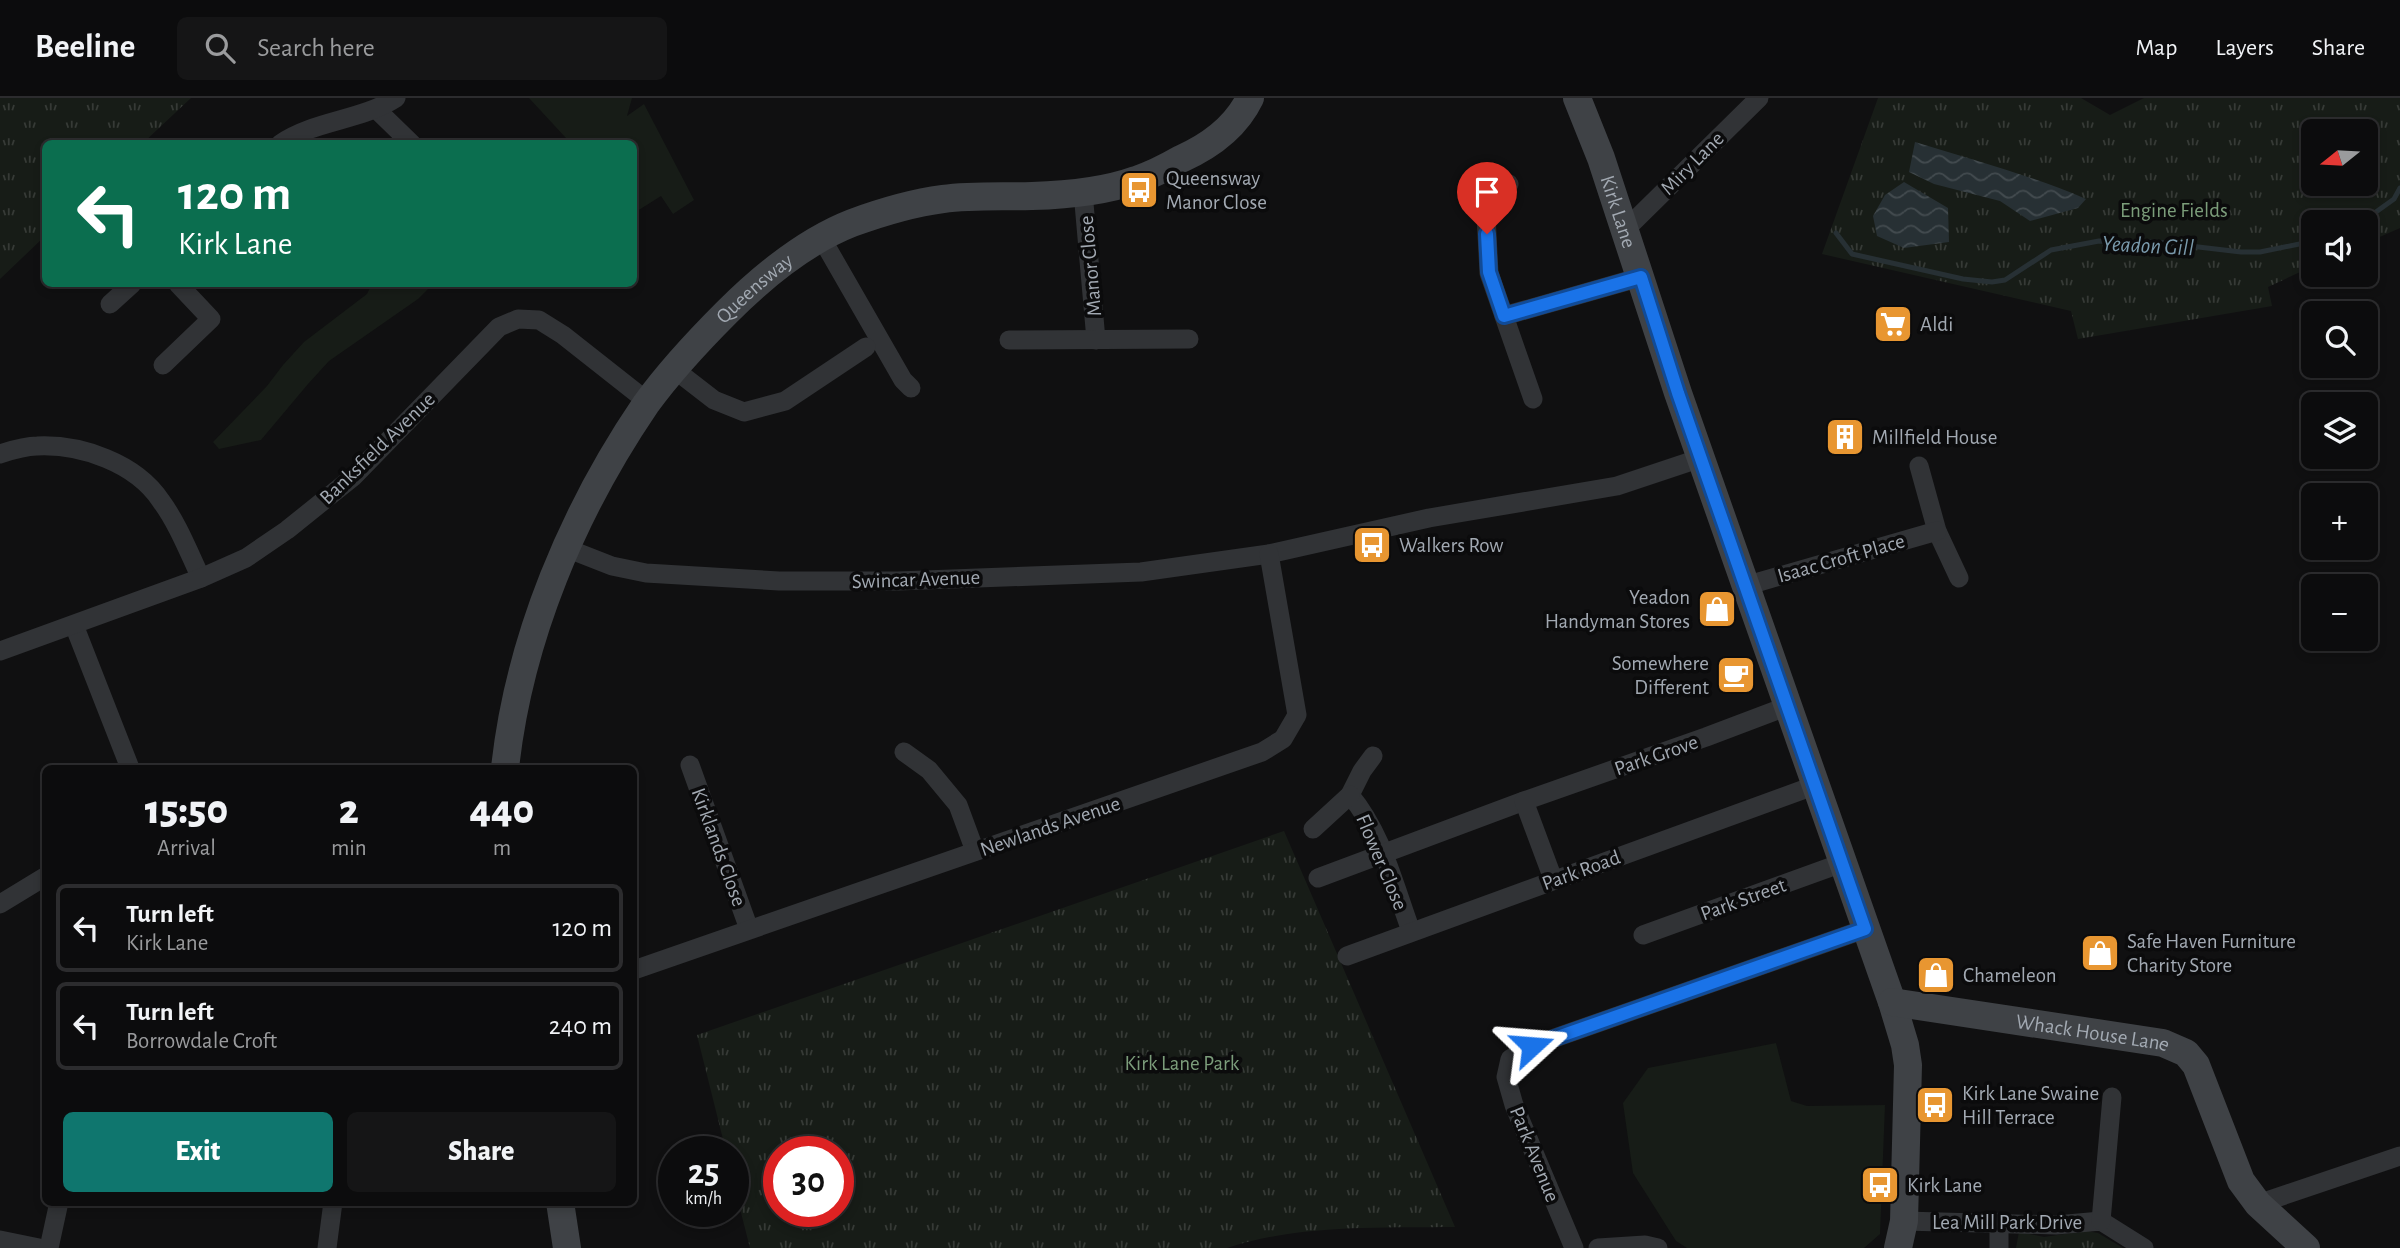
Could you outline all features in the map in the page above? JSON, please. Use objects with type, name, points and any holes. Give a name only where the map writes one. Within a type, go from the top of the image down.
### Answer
[{"type":"street","points":[[286,140],[301,131],[376,109],[396,98]]},
{"type":"street","name":"Queensway","points":[[505,765],[524,667],[566,548],[602,477],[648,402],[689,351],[748,291],[779,265],[822,239],[850,224],[898,208],[946,198],[1083,192],[1135,181],[1193,154],[1217,138],[1242,115],[1250,98]]},
{"type":"street","name":"Kirk Lane","points":[[1577,98],[1626,229],[1701,458],[1905,1045],[1908,1065],[1898,1240]]},
{"type":"street","name":"Miry Lane","points":[[1626,229],[1759,98]]},
{"type":"street","points":[[376,109],[408,140]]},
{"type":"street","points":[[1509,184],[1480,195],[1486,215],[1489,272],[1533,399]]},
{"type":"street","name":"Manor Close","points":[[1083,192],[1096,340]]},
{"type":"street","points":[[822,239],[903,380],[911,388]]},
{"type":"street","points":[[1504,316],[1641,277]]},
{"type":"street","points":[[110,304],[129,287]]},
{"type":"street","points":[[163,365],[211,318],[181,287]]},
{"type":"street","name":"Banksfield Avenue","points":[[0,651],[201,578],[256,551],[344,484],[499,327],[518,318],[539,320],[563,335],[648,402]]},
{"type":"street","name":"Manor Close","points":[[1009,340],[1189,339]]},
{"type":"street","points":[[674,369],[714,400],[744,412],[785,401],[866,347]]},
{"type":"street","points":[[0,454],[35,446],[54,446],[99,456],[128,471],[149,486],[160,499],[201,578]]},
{"type":"street","points":[[1269,554],[1429,518],[1617,486],[1701,458]]},
{"type":"street","points":[[1919,466],[1937,531],[1959,578]]},
{"type":"street","name":"Isaac Croft Place","points":[[1745,586],[1937,531]]},
{"type":"street","name":"Swincar Avenue","points":[[566,548],[612,566],[646,573],[779,581],[898,581],[1141,572],[1269,554]]},
{"type":"street","name":"Newlands Avenue","points":[[637,969],[1262,752],[1283,739],[1297,715],[1269,554]]},
{"type":"street","points":[[74,625],[129,765]]},
{"type":"street","name":"Park Grove","points":[[1318,878],[1787,706]]},
{"type":"street","points":[[904,752],[929,770],[957,805],[975,851]]},
{"type":"street","name":"Flower Close","points":[[1313,829],[1350,795],[1373,756]]},
{"type":"street","name":"Kirklands Close","points":[[690,765],[749,929]]},
{"type":"street","name":"Park Road","points":[[1347,956],[1816,785]]},
{"type":"street","name":"Flower Close","points":[[1350,795],[1363,811],[1382,853],[1411,931]]},
{"type":"street","points":[[1524,801],[1553,879]]},
{"type":"street","name":"Park Street","points":[[1643,934],[1842,863]]},
{"type":"street","points":[[0,904],[42,878]]},
{"type":"street","name":"Park Avenue","points":[[1574,1248],[1514,1105],[1506,1077],[1510,1059],[1532,1046],[1865,929]]},
{"type":"street","name":"Whack House Lane","points":[[1892,1002],[2163,1044],[2186,1053],[2196,1065],[2241,1181],[2258,1204],[2306,1248]]},
{"type":"street","points":[[2101,1221],[2112,1097]]},
{"type":"street","points":[[2258,1204],[2400,1156]]},
{"type":"street","points":[[50,1248],[58,1206]]},
{"type":"street","points":[[327,1248],[332,1206]]},
{"type":"street","points":[[561,1206],[567,1248]]},
{"type":"street","name":"Lea Mill Park Drive","points":[[1898,1240],[1999,1222],[2056,1225],[2101,1221],[2144,1248]]},
{"type":"street","points":[[1999,1222],[1999,1248]]},
{"type":"street","points":[[0,1240],[39,1248]]},
{"type":"street","points":[[1598,1248],[1645,1245],[1658,1248]]},
{"type":"green space","points":[[0,98],[191,98],[146,140],[42,140],[42,239],[0,279]]},
{"type":"green space","points":[[529,98],[632,98],[627,116],[644,104],[694,200],[673,214],[661,196],[637,211],[637,140],[564,140],[566,138]]},
{"type":"green space","name":"Engine Fields","points":[[1878,98],[2081,98],[2110,115],[2144,98],[2400,98],[2400,228],[2378,238],[2378,210],[2301,210],[2301,272],[2268,287],[2272,306],[2078,339],[2071,311],[1822,254]]},
{"type":"green space","points":[[370,287],[430,287],[418,299],[329,361],[261,440],[219,449],[213,442],[267,386],[304,342],[367,294]]},
{"type":"green space","name":"Kirk Lane Park","points":[[1284,831],[1455,1227],[1311,1231],[1255,1240],[1227,1248],[750,1248],[745,1227],[749,1227],[749,1136],[722,1136],[697,1035]]},
{"type":"green space","points":[[1776,1043],[1791,1101],[1807,1106],[1885,1105],[1880,1234],[1864,1248],[1687,1248],[1676,1241],[1633,1173],[1623,1103],[1648,1068]]},
{"type":"green space","points":[[2086,1231],[2098,1233],[2123,1248],[2016,1248],[2019,1232],[2044,1237]]},
{"type":"water","points":[[1915,142],[2023,175],[2086,199],[2078,208],[2030,221],[2000,201],[1934,184],[1909,172]]},
{"type":"water","points":[[1904,182],[1948,208],[1949,242],[1904,248],[1877,236],[1873,216],[1885,195]]},
{"type":"waterway","name":"Yeadon Gill","points":[[2378,210],[2394,199],[2400,188]]},
{"type":"waterway","name":"Yeadon Gill","points":[[1836,233],[1852,254],[1963,279],[1992,282],[2005,280],[2051,250],[2099,241],[2156,242],[2241,252],[2260,252],[2301,244]]},
{"type":"place","name":"Queensway Manor Close","points":[[1139,190]]},
{"type":"place","name":"Aldi","points":[[1893,324]]},
{"type":"place","name":"Millfield House","points":[[1845,437]]},
{"type":"place","name":"Walkers Row","points":[[1372,545]]},
{"type":"place","name":"Yeadon Handyman Stores","points":[[1717,609]]},
{"type":"place","name":"Somewhere Different","points":[[1736,675]]},
{"type":"place","name":"Safe Haven Furniture Charity Store","points":[[2100,953]]},
{"type":"place","name":"Chameleon","points":[[1936,975]]},
{"type":"place","name":"Kirk Lane Swaine Hill Terrace","points":[[1935,1105]]},
{"type":"place","name":"Kirk Lane","points":[[1880,1185]]},
{"type":"route","points":[[1487,234],[1489,272],[1504,316],[1641,277],[1678,393],[1865,929],[1532,1046]]}]
